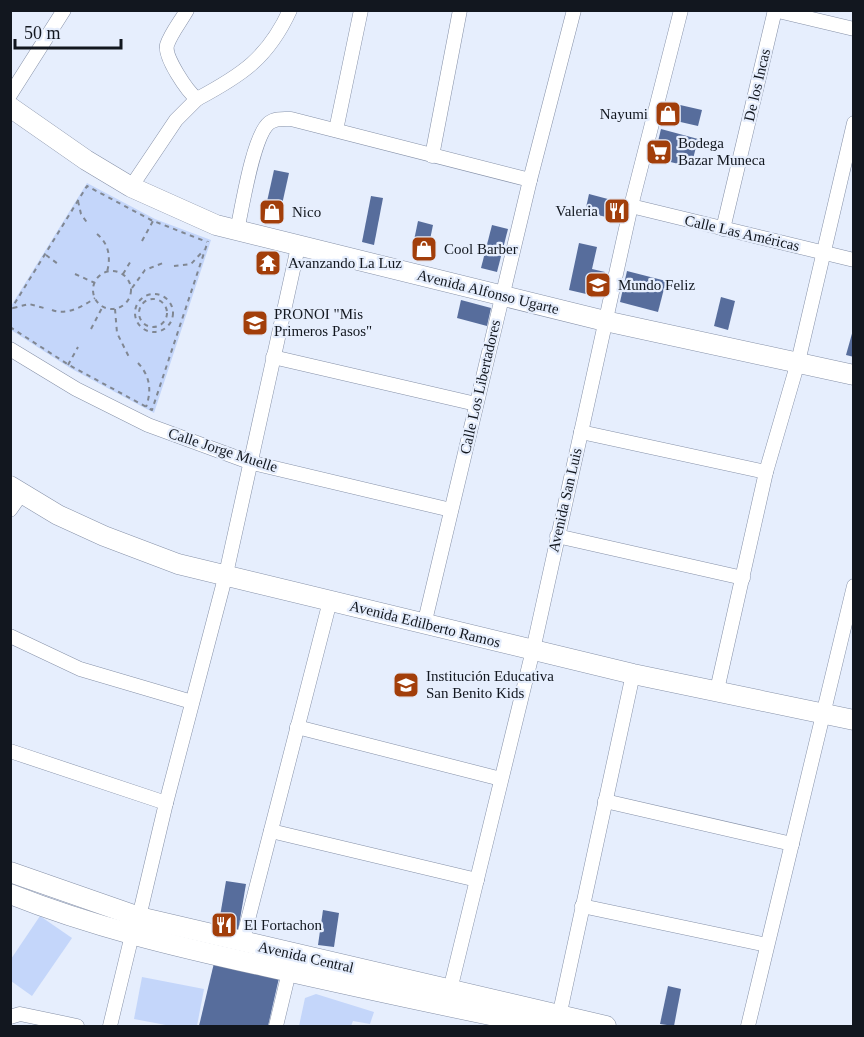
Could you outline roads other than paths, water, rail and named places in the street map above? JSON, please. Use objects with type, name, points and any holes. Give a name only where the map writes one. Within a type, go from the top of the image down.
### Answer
[{"type":"street","points":[[10,95],[64,10]]},
{"type":"street","points":[[186,10],[167,45],[167,53],[189,92],[197,99]]},
{"type":"street","points":[[131,187],[176,120],[197,99],[238,77],[277,39],[290,10]]},
{"type":"street","points":[[336,130],[361,10]]},
{"type":"street","points":[[432,156],[460,10]]},
{"type":"street","name":"Calle Los Libertadores","points":[[424,625],[530,180],[574,10]]},
{"type":"street","name":"Avenida San Luis","points":[[450,990],[533,650],[631,206],[681,10]]},
{"type":"street","points":[[775,11],[854,29]]},
{"type":"street","name":"De los Incas","points":[[723,229],[775,11]]},
{"type":"street","name":"Avenida Alfonso Ugarte","points":[[10,107],[86,160],[131,187],[160,202],[237,231],[605,321],[854,375]]},
{"type":"street","points":[[237,231],[260,135],[270,122],[291,119],[530,180]]},
{"type":"street","points":[[717,690],[766,472],[798,362],[851,148],[854,123]]},
{"type":"street","name":"Calle Las Américas","points":[[631,206],[854,260]]},
{"type":"street","points":[[110,1026],[165,803],[226,574],[298,247]]},
{"type":"street","name":"Calle Jorge Muelle","points":[[10,348],[76,389],[148,425],[249,462],[451,510]]},
{"type":"street","points":[[273,357],[476,404]]},
{"type":"street","points":[[581,432],[766,472]]},
{"type":"street","points":[[10,510],[16,490]]},
{"type":"street","name":"Avenida Edilberto Ramos","points":[[16,490],[58,514],[104,536],[178,564],[633,674],[854,720]]},
{"type":"street","points":[[557,536],[743,578]]},
{"type":"street","points":[[748,1026],[854,586]]},
{"type":"street","points":[[242,942],[330,601]]},
{"type":"street","points":[[10,636],[80,669],[192,702]]},
{"type":"street","points":[[553,1023],[582,906],[633,674]]},
{"type":"street","points":[[297,727],[501,779]]},
{"type":"street","points":[[10,751],[165,803]]},
{"type":"street","points":[[605,801],[792,844]]},
{"type":"street","points":[[271,831],[477,880]]},
{"type":"street","name":"Avenida Central","points":[[10,872],[135,926],[289,972],[553,1023],[606,1026]]},
{"type":"street","name":"Avenida Central","points":[[10,894],[62,914],[242,942],[450,990],[553,1023]]},
{"type":"street","points":[[582,906],[767,945]]},
{"type":"street","points":[[276,1026],[289,972]]},
{"type":"street","points":[[10,1017],[20,1014],[77,1026]]},
{"type":"place","name":"Nayumi","points":[[668,114]]},
{"type":"place","name":"Bodega Bazar Muneca","points":[[659,152]]},
{"type":"place","name":"Valeria","points":[[617,211]]},
{"type":"place","name":"Nico","points":[[272,212]]},
{"type":"place","name":"Cool Barber","points":[[424,249]]},
{"type":"place","name":"Avanzando La Luz","points":[[268,263]]},
{"type":"place","name":"Mundo Feliz","points":[[598,285]]},
{"type":"place","name":"PRONOI \"Mis Primeros Pasos\"","points":[[255,323]]},
{"type":"place","name":"Institución Educativa San Benito Kids","points":[[406,685]]},
{"type":"place","name":"El Fortachon","points":[[224,925]]}]
